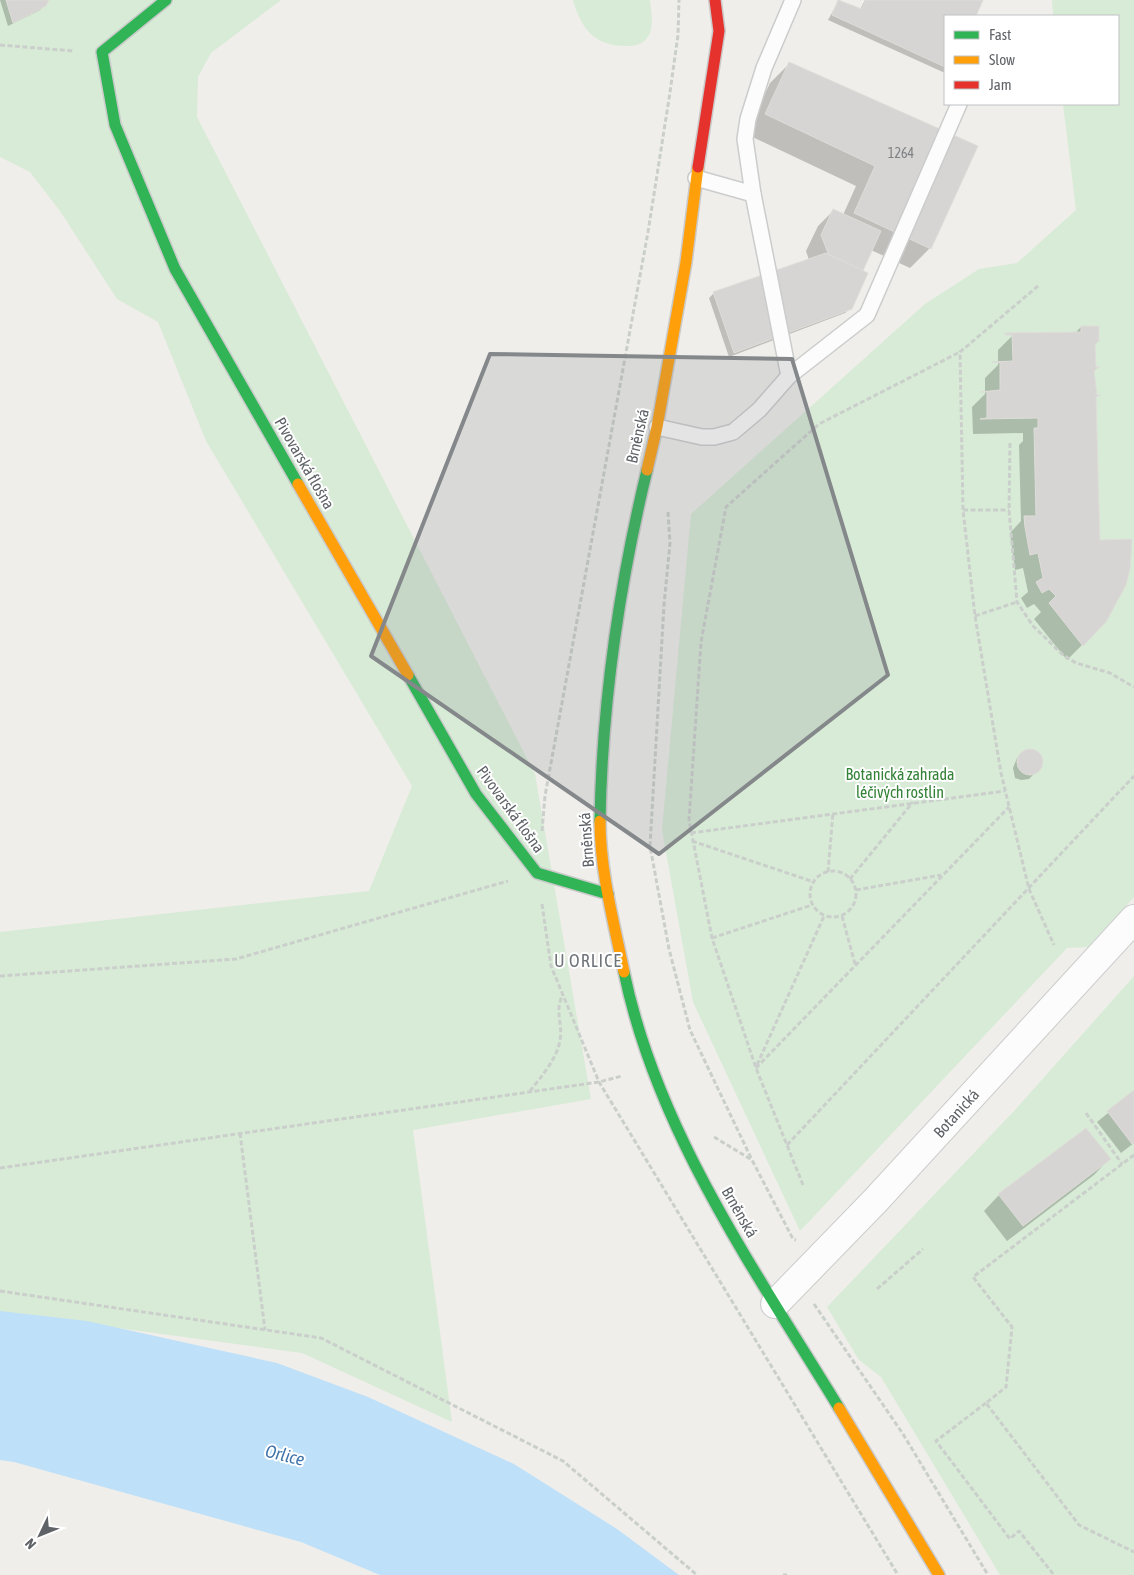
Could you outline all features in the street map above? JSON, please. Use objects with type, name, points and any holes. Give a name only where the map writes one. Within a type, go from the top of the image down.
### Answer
[{"type":"street","points":[[102,52],[166,0]]},
{"type":"street","name":"Brněnská","points":[[715,0],[718,31],[696,178],[686,262],[657,428],[628,545],[614,630],[600,753],[600,838],[608,894],[627,987],[651,1068],[682,1141],[775,1304],[939,1575]]},
{"type":"street","name":"Brněnská","points":[[718,31],[729,8]]},
{"type":"street","name":"Pivovarská flošna","points":[[102,52],[115,125],[175,269],[476,794],[537,873],[608,894]]},
{"type":"street","name":"Botanická","points":[[775,1304],[883,1193],[1134,919]]},
{"type":"lane","points":[[789,376],[746,155],[748,119],[764,68],[793,0]]},
{"type":"lane","points":[[657,428],[702,437],[724,436],[745,423],[789,376],[867,315],[959,105]]},
{"type":"lane","points":[[696,178],[753,194]]},
{"type":"path","points":[[0,45],[3,47],[102,52]]},
{"type":"path","points":[[803,1185],[756,1068],[712,938],[689,820],[701,642],[726,507],[819,424],[960,352],[1038,286]]},
{"type":"path","points":[[960,352],[963,510],[975,616],[1005,791],[1029,890],[1054,945]]},
{"type":"path","points":[[1010,443],[1009,510],[1017,602],[1033,626],[1062,655],[1076,663],[1110,673],[1134,687]]},
{"type":"path","points":[[668,509],[670,543],[664,605],[650,846],[669,949],[690,1030],[752,1160],[793,1239],[827,1250]]},
{"type":"path","points":[[963,510],[1009,510]]},
{"type":"path","points":[[975,616],[1017,602]]},
{"type":"path","points":[[787,1145],[1029,890],[1134,776]]},
{"type":"path","points":[[691,833],[1005,791]]},
{"type":"path","points":[[850,879],[913,802]]},
{"type":"path","points":[[756,1068],[1009,806]]},
{"type":"path","points":[[828,872],[833,813]]},
{"type":"path","points":[[692,840],[814,882]]},
{"type":"path","points":[[828,872],[840,872],[850,879],[856,890],[854,906],[842,916],[824,916],[812,905],[810,897],[814,882],[828,872]]},
{"type":"path","points":[[0,976],[236,959],[537,873]]},
{"type":"path","points":[[856,890],[941,875]]},
{"type":"path","points":[[712,938],[812,905]]},
{"type":"path","points":[[756,1068],[824,916]]},
{"type":"path","points":[[842,916],[856,964]]},
{"type":"path","points":[[529,1092],[550,1065],[560,1040],[558,1004],[563,994]]},
{"type":"path","points":[[0,1168],[599,1082],[898,1575]]},
{"type":"path","points":[[1086,1113],[1122,1164]]},
{"type":"path","points":[[240,1134],[266,1330]]},
{"type":"path","points":[[710,1135],[752,1160]]},
{"type":"path","points":[[1054,1575],[1019,1531],[1010,1539],[936,1441],[1006,1387],[1012,1327],[973,1277],[1134,1155]]},
{"type":"path","points":[[877,1289],[923,1249]]},
{"type":"path","points":[[798,1280],[903,1434],[988,1575]]},
{"type":"path","points":[[0,1291],[321,1338],[563,1461],[698,1575]]},
{"type":"path","points":[[986,1403],[1079,1525],[1134,1552]]},
{"type":"highlighted area","points":[[490,354],[792,359],[888,675],[659,854],[371,656]]},
{"type":"green space","points":[[0,0],[281,0],[211,53],[198,77],[197,117],[535,774],[591,1099],[413,1130],[452,1422],[302,1353],[0,1312],[0,932],[369,891],[412,786],[206,441],[158,322],[117,299],[60,211],[30,172],[0,157]]},
{"type":"green space","points":[[573,0],[650,0],[651,30],[647,38],[640,44],[626,46],[606,43],[591,34],[585,27]]},
{"type":"green space","name":"Botanická zahrada léčivých rostlin","points":[[1052,0],[1134,0],[1134,897],[1088,947],[1067,948],[800,1231],[693,1002],[662,830],[691,514],[925,304],[979,269],[1017,263],[1076,210],[1063,105],[1119,105],[1119,15],[1053,15]]},
{"type":"green space","points":[[1134,976],[1134,1575],[1000,1575],[881,1377],[859,1360],[827,1307],[1015,1110]]},
{"type":"water","name":"Orlice","points":[[0,1311],[87,1321],[277,1363],[368,1397],[514,1464],[617,1529],[679,1575],[380,1575],[301,1542],[14,1462],[0,1460]]},
{"type":"building","points":[[6,0],[49,0],[46,6],[13,23]]},
{"type":"building","points":[[838,0],[862,9],[866,0],[983,0],[976,15],[944,15],[944,67],[832,15]]},
{"type":"building","points":[[789,62],[978,146],[931,249],[854,213],[875,166],[765,114]]},
{"type":"building","points":[[833,209],[881,231],[861,275],[844,268],[835,271],[821,235]]},
{"type":"building","points":[[826,253],[868,273],[852,309],[734,353],[713,292]]},
{"type":"building","points":[[1081,326],[1099,326],[1099,342],[1095,342],[1096,367],[1100,366],[1094,371],[1097,395],[1101,395],[1096,397],[1100,540],[1132,539],[1130,569],[1126,585],[1106,622],[1083,646],[1049,603],[1056,596],[1049,589],[1042,593],[1036,582],[1043,578],[1038,553],[1030,555],[1024,516],[1036,516],[1034,428],[1038,428],[1038,418],[980,419],[987,418],[987,392],[980,392],[1000,390],[1000,363],[992,362],[1013,361],[1012,335],[1005,335],[1005,333],[1081,332]]},
{"type":"building","points":[[1030,749],[1039,753],[1043,762],[1039,771],[1030,775],[1021,771],[1017,762],[1021,753]]},
{"type":"building","points":[[1134,1090],[1134,1142],[1132,1144],[1107,1111]]},
{"type":"building","points":[[1086,1128],[1111,1159],[1023,1226],[998,1194]]},
{"type":"traffic: fast","points":[[166,0],[102,52],[115,125],[175,269],[298,484]]},
{"type":"traffic: fast","points":[[600,821],[601,777],[608,688],[620,601],[647,470]]},
{"type":"traffic: fast","points":[[408,675],[476,794],[537,873],[608,894]]},
{"type":"traffic: fast","points":[[624,972],[639,1031],[660,1088],[684,1144],[743,1252],[839,1408]]},
{"type":"traffic: slow","points":[[647,470],[657,427],[686,262],[698,167]]},
{"type":"traffic: slow","points":[[298,484],[408,675]]},
{"type":"traffic: slow","points":[[600,821],[605,878],[624,972]]},
{"type":"traffic: slow","points":[[839,1408],[939,1575]]},
{"type":"traffic: jam","points":[[698,167],[719,31],[715,0]]},
{"type":"district","name":"U ORLICE","points":[[588,960]]}]
